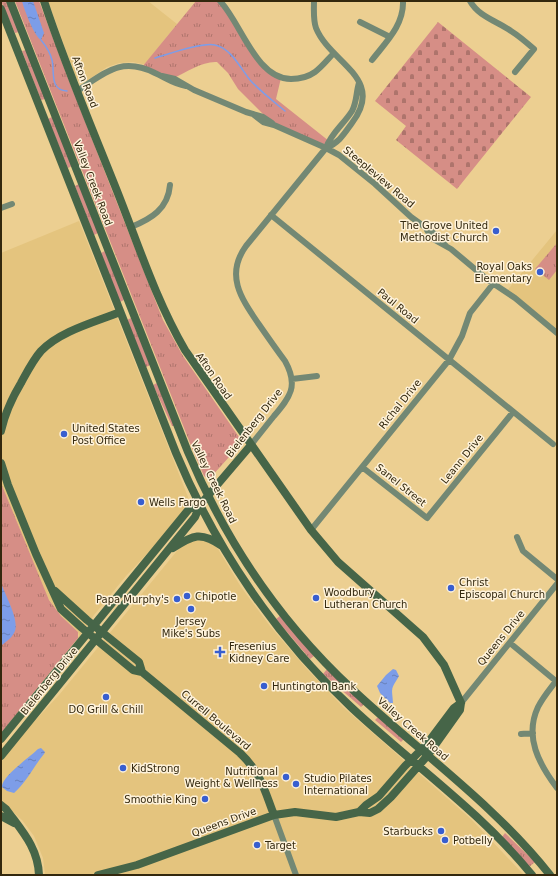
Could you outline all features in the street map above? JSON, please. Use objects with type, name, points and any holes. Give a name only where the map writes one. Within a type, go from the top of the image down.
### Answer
[{"type":"street","name":"Valley Creek Road","points":[[10,1],[181,435],[208,496],[224,527],[250,568],[293,627],[317,654],[343,680],[498,817],[550,875]]},
{"type":"street","name":"Afton Road","points":[[44,1],[77,91],[173,329],[194,365],[311,530],[338,562],[423,637],[444,665],[461,703]]},
{"type":"street","points":[[220,1],[261,63],[270,73],[276,76],[287,79],[299,79],[305,77],[314,72],[334,53]]},
{"type":"street","points":[[314,1],[315,27],[320,37],[354,72],[363,92],[363,100],[359,114],[336,144],[326,148],[241,253],[236,270],[236,283],[242,300],[285,361],[292,379],[317,376]]},
{"type":"street","points":[[372,60],[390,37],[400,20],[403,1]]},
{"type":"street","points":[[470,1],[485,17],[511,31],[534,49],[515,72]]},
{"type":"street","points":[[1,9],[176,453],[200,505],[243,578],[264,608],[302,656],[344,700],[480,820],[532,875]]},
{"type":"street","points":[[360,22],[390,37]]},
{"type":"street","name":"Steepleview Road","points":[[77,91],[107,71],[116,67],[140,67],[162,76],[176,84],[186,86],[254,115],[262,122],[274,125],[326,148],[339,155],[366,177],[401,209],[424,227],[432,237],[446,246],[493,284],[514,298],[557,333]]},
{"type":"street","points":[[131,227],[147,220],[156,213],[167,199],[170,185]]},
{"type":"street","points":[[1,208],[12,204]]},
{"type":"street","name":"Paul Road","points":[[271,215],[554,444]]},
{"type":"street","name":"Richal Drive","points":[[311,530],[449,360],[462,336],[470,313],[493,284]]},
{"type":"street","points":[[1,430],[10,402],[40,352],[55,339],[67,333],[120,312]]},
{"type":"street","name":"Bielenberg Drive","points":[[1,756],[195,517],[200,505],[287,401],[291,391],[292,379]]},
{"type":"street","name":"Leann Drive","points":[[427,518],[513,412]]},
{"type":"street","name":"Currell Boulevard","points":[[1,463],[8,485],[39,561],[61,609],[133,670],[142,672],[240,752],[250,762],[261,780],[274,815]]},
{"type":"street","name":"Sanel Street","points":[[362,467],[427,518]]},
{"type":"street","name":"Bielenberg Drive","points":[[1,739],[189,509],[200,505]]},
{"type":"street","points":[[167,552],[192,536],[210,539],[224,547]]},
{"type":"street","points":[[518,537],[523,551],[557,579]]},
{"type":"street","name":"Queens Drive","points":[[98,875],[137,865],[274,815],[295,812],[336,817],[359,812],[370,813],[378,809],[391,797],[418,766],[425,752],[454,708],[461,703],[557,584]]},
{"type":"street","name":"Currell Boulevard","points":[[51,587],[102,633],[139,662],[142,672]]},
{"type":"street","points":[[510,643],[557,681],[538,707],[533,725],[538,758],[547,775],[557,788]]},
{"type":"street","points":[[521,734],[533,733]]},
{"type":"street","name":"Queens Drive","points":[[359,812],[379,796],[411,759],[425,752]]},
{"type":"street","points":[[1,805],[6,809],[34,849],[38,861],[39,875]]},
{"type":"street","points":[[274,815],[296,875]]},
{"type":"street","points":[[1,816],[18,825]]},
{"type":"shaded area","points":[[48,1],[148,1],[177,24],[145,64],[147,65],[133,62],[119,63],[107,67],[85,82],[80,82],[76,78]]},
{"type":"shaded area","points":[[79,221],[188,497],[186,507],[157,543],[126,576],[94,615],[77,640],[79,636],[78,632],[61,616],[48,598],[3,488],[1,488],[1,253]]},
{"type":"shaded area","name":"Royal Oaks Elementary","points":[[557,230],[557,333],[506,292]]},
{"type":"shaded area","points":[[202,539],[218,549],[241,587],[270,626],[306,668],[343,707],[471,819],[524,875],[45,875],[43,858],[34,836],[22,820],[1,801],[1,762],[28,728],[59,695],[181,546],[186,543]]},
{"type":"green space","points":[[1,1],[6,1],[19,32],[15,33]]},
{"type":"green space","points":[[15,1],[39,1],[163,320],[183,356],[239,437],[239,446],[211,477],[207,478],[204,476],[190,443]]},
{"type":"green space","points":[[196,1],[220,1],[261,63],[281,78],[276,99],[329,141],[326,148],[275,126],[238,89],[228,73],[217,62],[200,65],[174,78],[142,67]]},
{"type":"green space","points":[[438,22],[531,97],[457,189],[396,140],[406,126],[375,101]]},
{"type":"green space","points":[[26,50],[45,99],[41,100],[22,51]]},
{"type":"green space","points":[[52,117],[72,166],[68,168],[48,119]]},
{"type":"green space","points":[[79,184],[98,233],[94,235],[75,186]]},
{"type":"green space","points":[[557,243],[557,270],[549,280],[535,269]]},
{"type":"green space","points":[[105,251],[124,300],[120,302],[101,253]]},
{"type":"green space","points":[[131,318],[150,365],[146,367],[127,320]]},
{"type":"green space","points":[[157,383],[174,426],[172,426],[153,385]]},
{"type":"green space","points":[[1,483],[49,600],[61,616],[78,632],[78,638],[1,733]]},
{"type":"green space","points":[[280,616],[314,656],[310,659],[276,619]]},
{"type":"green space","points":[[327,669],[364,704],[361,707],[323,674]]},
{"type":"green space","points":[[378,717],[404,739],[401,742],[375,720]]},
{"type":"green space","points":[[505,833],[535,862],[529,867],[502,837]]},
{"type":"water","points":[[22,1],[33,1],[44,33],[41,40],[32,28]]},
{"type":"water","points":[[1,583],[12,608],[16,628],[11,637],[1,646]]},
{"type":"water","points":[[393,669],[396,670],[399,676],[392,689],[393,703],[390,703],[380,693],[377,686]]},
{"type":"water","points":[[41,748],[45,752],[44,754],[14,793],[7,791],[2,787],[6,778],[11,773]]},
{"type":"waterway","points":[[41,40],[48,49],[51,57],[55,84],[61,90],[67,91]]},
{"type":"waterway","points":[[155,58],[202,45],[215,45],[221,47],[231,54],[250,80],[285,111]]},
{"type":"place","name":"The Grove United Methodist Church","points":[[496,231]]},
{"type":"place","name":"Royal Oaks Elementary","points":[[540,272]]},
{"type":"place","name":"United States Post Office","points":[[64,434]]},
{"type":"place","name":"Wells Fargo","points":[[141,502]]},
{"type":"place","name":"Christ Episcopal Church","points":[[451,588]]},
{"type":"place","name":"Chipotle","points":[[187,596]]},
{"type":"place","name":"Woodbury Lutheran Church","points":[[316,598]]},
{"type":"place","name":"Papa Murphy's","points":[[177,599]]},
{"type":"place","name":"Jersey Mike's Subs","points":[[191,609]]},
{"type":"place","name":"Fresenius Kidney Care","points":[[220,652]]},
{"type":"place","name":"Huntington Bank","points":[[264,686]]},
{"type":"place","name":"DQ Grill & Chill","points":[[106,697]]},
{"type":"place","name":"KidStrong","points":[[123,768]]},
{"type":"place","name":"Nutritional Weight & Wellness","points":[[286,777]]},
{"type":"place","name":"Studio Pilates International","points":[[296,784]]},
{"type":"place","name":"Smoothie King","points":[[205,799]]},
{"type":"place","name":"Starbucks","points":[[441,831]]},
{"type":"place","name":"Potbelly","points":[[445,840]]},
{"type":"place","name":"Target","points":[[257,845]]}]
